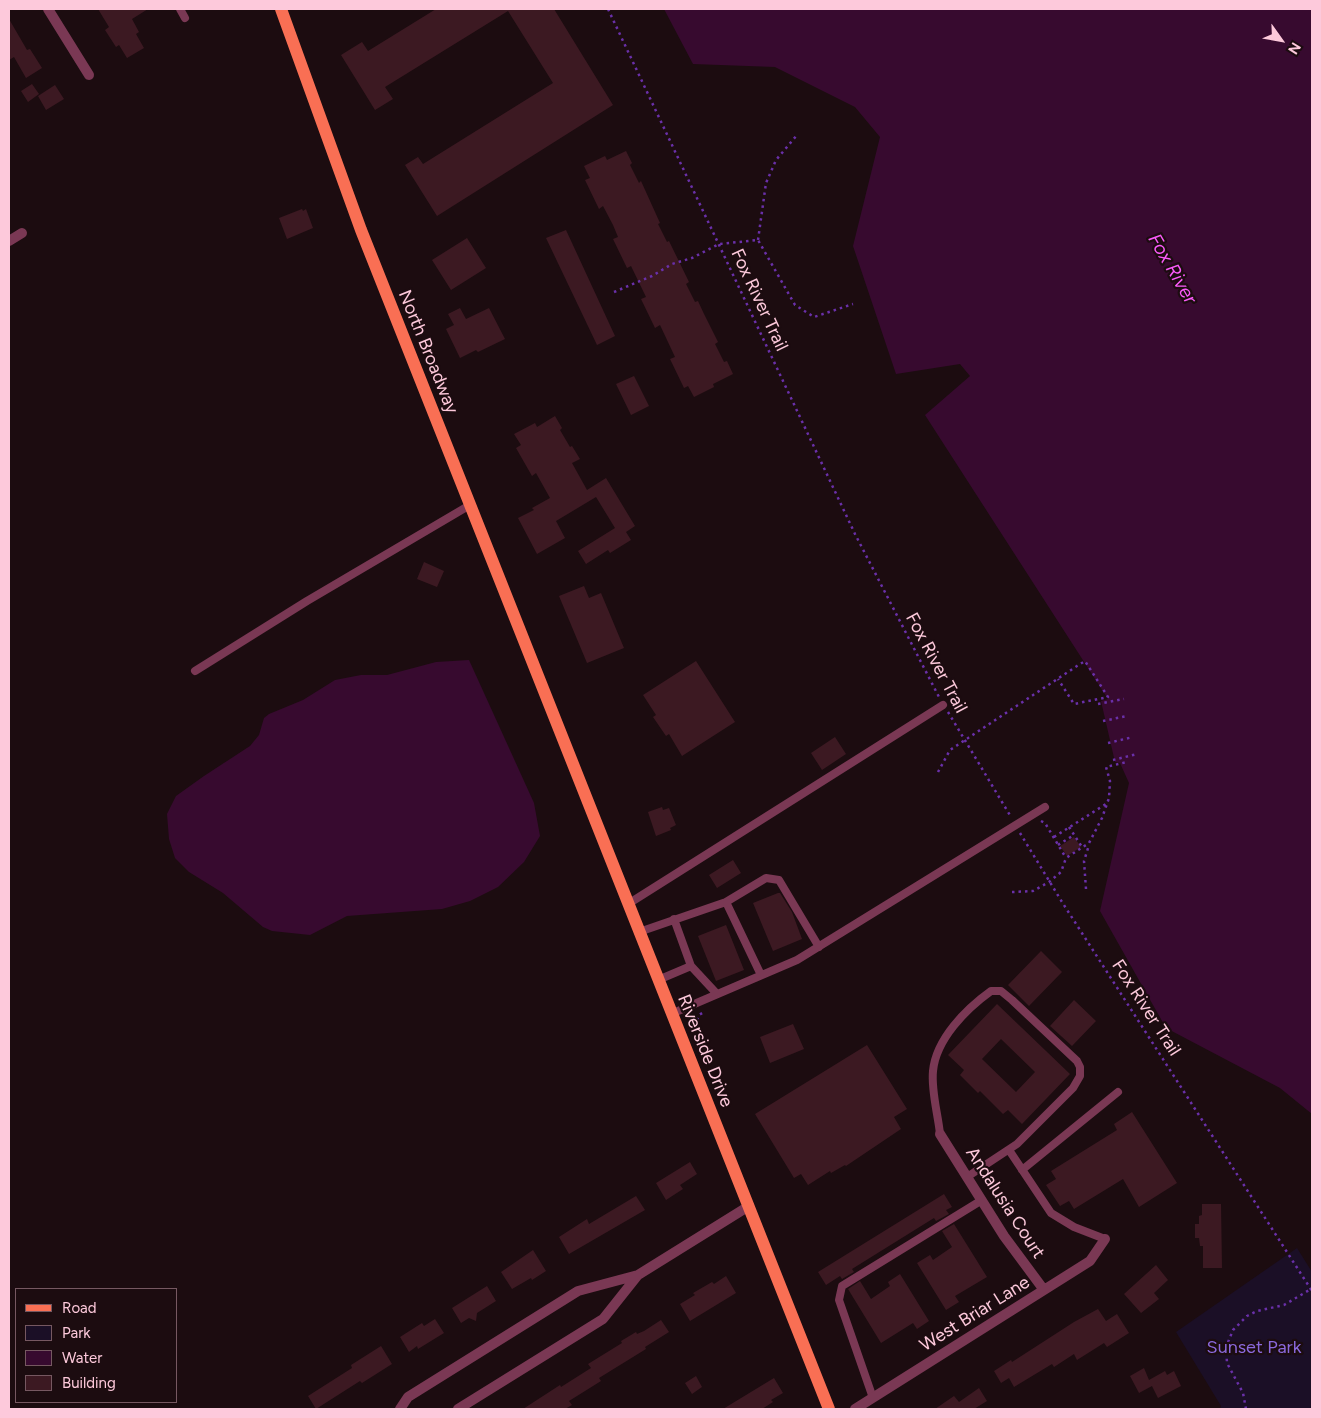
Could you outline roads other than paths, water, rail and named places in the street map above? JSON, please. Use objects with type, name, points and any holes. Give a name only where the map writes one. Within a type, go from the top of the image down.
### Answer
[{"type":"main road","name":"North Broadway","points":[[281,9],[361,230],[550,705]]},
{"type":"main road","name":"Riverside Drive","points":[[550,705],[829,1409]]},
{"type":"street","points":[[48,9],[89,75]]},
{"type":"street","points":[[9,241],[22,233]]},
{"type":"street","name":"Andalusia Court","points":[[940,1134],[1004,1236],[1044,1290]]},
{"type":"street","points":[[400,1409],[408,1398],[578,1291],[638,1275],[749,1206]]},
{"type":"street","name":"West Briar Lane","points":[[855,1409],[1090,1261],[1105,1239]]},
{"type":"street","points":[[458,1409],[603,1319],[638,1275]]},
{"type":"lane","points":[[180,9],[185,18]]},
{"type":"lane","points":[[195,671],[307,601],[470,505]]},
{"type":"lane","points":[[628,904],[943,705]]},
{"type":"lane","points":[[671,1014],[797,960],[1045,806]]},
{"type":"lane","points":[[639,932],[726,902],[766,878],[778,880],[819,946]]},
{"type":"lane","points":[[726,902],[761,976]]},
{"type":"lane","points":[[674,919],[691,966],[717,994]]},
{"type":"lane","points":[[658,980],[691,966]]},
{"type":"lane","points":[[940,1134],[933,1071],[940,1049],[947,1034],[968,1010],[991,991],[1001,992],[1076,1060],[1080,1067],[1080,1076],[1073,1088],[1017,1144],[968,1177]]},
{"type":"lane","points":[[1022,1170],[1118,1092]]},
{"type":"lane","points":[[1009,1150],[1052,1213],[1074,1227],[1105,1239]]},
{"type":"lane","points":[[873,1398],[839,1300],[842,1286],[982,1200]]},
{"type":"water","name":"Fox River","points":[[664,9],[1312,9],[1312,1114],[1280,1088],[1166,1028],[1100,911],[1129,783],[1120,763],[1115,762],[1101,701],[1108,699],[925,415],[970,376],[960,364],[896,374],[853,246],[880,137],[855,107],[775,67],[693,64]]},
{"type":"water","points":[[469,660],[534,803],[540,836],[524,862],[498,887],[470,901],[442,909],[347,916],[310,935],[272,931],[263,927],[223,893],[189,872],[175,858],[169,839],[167,814],[176,796],[250,746],[259,735],[264,718],[269,714],[303,700],[335,680],[361,675],[387,675],[436,662]]},
{"type":"park label","name":"Sunset Park","points":[[1254,1348]]}]
